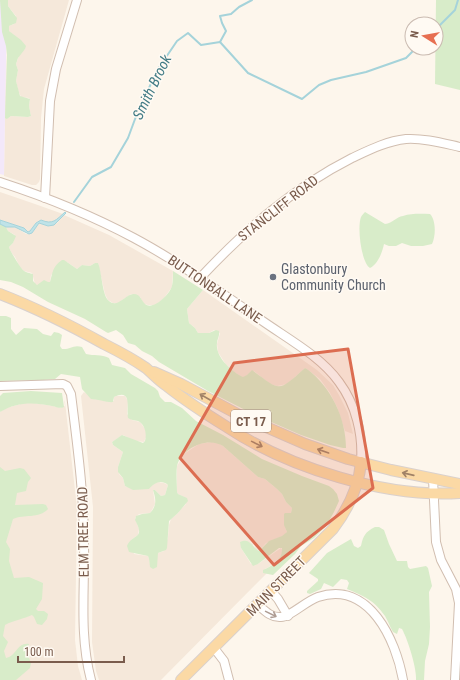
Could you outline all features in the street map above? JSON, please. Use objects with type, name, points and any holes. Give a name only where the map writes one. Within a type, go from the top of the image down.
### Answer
[{"type":"main road","name":"CT 17","points":[[0,294],[70,325],[146,369],[181,384],[225,409],[272,431],[305,444],[360,462],[413,476],[460,484]]},
{"type":"main road","name":"CT 17","points":[[146,369],[175,393],[228,428],[251,441],[295,461],[357,482],[396,490],[434,494],[460,493]]},
{"type":"main road","name":"MAIN STREET","points":[[181,680],[333,529],[349,503],[357,482],[360,462]]},
{"type":"street","points":[[45,198],[50,101],[56,69],[77,0]]},
{"type":"street","name":"STANCLIFF ROAD","points":[[200,278],[236,241],[269,212],[305,185],[350,159],[376,147],[407,139],[422,140],[460,147]]},
{"type":"street","name":"BUTTONBALL LANE","points":[[0,182],[45,198],[99,221],[135,239],[200,278],[321,362],[331,371],[346,392],[356,415],[360,434],[360,462]]},
{"type":"street","name":"ELM TREE ROAD","points":[[0,386],[57,384],[67,386],[71,394],[82,478],[84,542],[83,622],[87,664],[91,680]]},
{"type":"street","points":[[434,479],[436,542],[441,560],[456,589],[459,603],[455,680]]},
{"type":"street","points":[[271,591],[278,599],[288,616]]},
{"type":"street","points":[[257,604],[266,612],[281,618],[288,616],[307,602],[326,595],[340,594],[357,600],[366,605],[386,630],[395,650],[403,680]]},
{"type":"street","points":[[214,648],[224,662],[229,680]]},
{"type":"highlighted area","points":[[348,349],[373,488],[274,565],[180,458],[234,363]]},
{"type":"shaded area","points":[[0,0],[7,0],[4,175],[0,174]]},
{"type":"shaded area","points":[[8,0],[69,0],[44,89],[41,118],[40,179],[36,185],[4,176],[6,50],[7,119],[11,116],[31,116],[29,106],[30,100],[29,98],[21,97],[16,81],[18,70],[16,64],[20,53],[25,49],[23,43],[9,31],[9,26],[14,24],[16,16],[8,6]]},
{"type":"shaded area","points":[[0,192],[63,214],[55,221],[50,223],[41,220],[28,232],[24,228],[0,220]]},
{"type":"shaded area","points":[[64,215],[109,235],[173,271],[172,287],[164,298],[156,305],[148,305],[144,304],[140,297],[131,294],[118,303],[113,303],[108,300],[105,294],[98,263],[90,266],[82,265],[77,269],[67,262],[51,275],[50,282],[37,285],[35,284],[32,273],[24,271],[20,267],[11,252],[9,247],[13,243],[15,235],[8,231],[6,227],[15,227],[26,234],[32,233],[39,223],[48,226],[57,223]]},
{"type":"shaded area","points":[[203,290],[317,370],[333,385],[348,413],[353,434],[345,431],[337,407],[330,393],[320,379],[307,369],[305,368],[287,384],[277,386],[270,384],[254,371],[251,371],[246,377],[242,377],[228,368],[218,352],[217,344],[220,333],[214,330],[209,333],[198,333],[189,323],[187,309]]},
{"type":"shaded area","points":[[84,392],[94,399],[114,401],[114,397],[116,396],[125,396],[128,401],[127,414],[132,420],[140,422],[146,430],[144,442],[135,441],[123,435],[112,442],[113,445],[123,452],[118,467],[119,474],[123,478],[125,486],[150,487],[157,482],[168,485],[165,495],[161,496],[153,490],[155,504],[150,513],[139,514],[135,518],[139,529],[138,535],[131,540],[134,554],[148,556],[150,564],[158,553],[164,551],[171,519],[186,504],[184,497],[177,492],[177,466],[184,454],[199,444],[212,442],[223,446],[258,477],[265,479],[277,489],[292,508],[291,513],[288,513],[285,527],[287,532],[285,535],[266,543],[259,551],[256,550],[254,545],[241,548],[251,564],[258,564],[281,548],[283,551],[279,559],[265,569],[263,573],[267,573],[161,680],[99,680],[96,671],[92,642],[93,507],[81,396]]},
{"type":"shaded area","points":[[64,400],[65,402],[77,508],[75,640],[78,666],[82,680],[0,680],[0,412],[6,408],[28,402],[61,408],[65,406]]},
{"type":"green space","points":[[0,0],[8,0],[8,6],[17,18],[16,23],[9,26],[9,31],[26,46],[16,64],[18,70],[16,81],[20,96],[30,99],[29,106],[31,116],[28,117],[11,116],[7,119],[5,118],[7,55],[2,32]]},
{"type":"green space","points":[[436,0],[460,0],[460,90],[435,84],[435,56],[444,56],[444,16],[436,16]]},
{"type":"green space","points":[[365,212],[385,224],[406,215],[430,214],[435,228],[432,244],[411,246],[402,243],[396,246],[389,246],[384,244],[377,261],[370,268],[364,259],[362,252],[359,228],[361,217]]},
{"type":"green space","points":[[0,224],[16,236],[13,243],[9,247],[23,270],[33,274],[33,281],[37,285],[44,280],[50,282],[52,272],[55,267],[62,260],[64,260],[77,269],[82,265],[90,266],[98,263],[103,289],[107,298],[112,303],[119,302],[131,294],[138,295],[148,306],[161,301],[171,289],[173,283],[173,271],[203,290],[187,309],[189,323],[198,333],[209,333],[216,330],[219,331],[217,348],[221,359],[229,368],[243,377],[252,370],[274,385],[279,386],[289,382],[305,368],[307,369],[316,376],[336,404],[343,426],[346,448],[330,445],[301,435],[253,414],[208,391],[159,362],[135,345],[128,343],[123,335],[116,330],[108,333],[85,319],[48,302],[23,287],[11,282],[0,280]]},
{"type":"green space","points":[[0,316],[11,318],[11,329],[16,335],[24,328],[37,329],[43,334],[51,336],[54,332],[59,333],[62,335],[60,346],[62,349],[79,346],[82,347],[86,354],[109,358],[112,365],[125,368],[131,374],[155,388],[165,402],[171,402],[182,408],[196,421],[223,435],[262,459],[329,486],[337,494],[339,501],[326,526],[314,538],[301,546],[295,554],[273,575],[263,573],[263,570],[279,559],[282,548],[279,548],[258,564],[253,566],[241,548],[240,542],[249,542],[259,551],[269,541],[282,536],[287,532],[284,525],[284,514],[291,513],[292,508],[277,489],[265,479],[258,477],[223,446],[217,443],[203,443],[189,449],[184,454],[177,466],[177,492],[178,494],[187,498],[188,501],[169,521],[167,548],[166,550],[158,553],[157,567],[153,569],[150,567],[148,556],[129,552],[127,546],[132,539],[139,534],[138,526],[135,520],[136,516],[150,513],[154,508],[155,499],[153,490],[161,496],[165,495],[168,485],[160,482],[153,485],[149,489],[133,490],[125,486],[123,478],[118,472],[118,467],[123,452],[113,445],[112,442],[122,435],[143,443],[146,438],[146,432],[142,424],[128,418],[126,397],[124,395],[120,395],[114,397],[113,402],[91,399],[82,389],[80,377],[61,374],[55,379],[0,381]]},
{"type":"green space","points":[[31,391],[62,393],[64,407],[60,408],[38,404],[25,404],[13,406],[0,412],[0,396],[3,393]]},
{"type":"green space","points":[[0,467],[5,471],[20,468],[24,469],[31,478],[28,482],[26,491],[17,493],[15,505],[43,504],[46,505],[48,509],[40,514],[13,519],[6,542],[10,549],[9,561],[14,578],[29,577],[43,583],[42,599],[36,609],[38,611],[44,611],[48,614],[47,619],[42,625],[37,624],[32,615],[5,625],[3,636],[8,642],[4,651],[6,658],[12,655],[22,645],[29,644],[28,655],[31,663],[30,668],[16,680],[0,680]]},
{"type":"green space","points":[[375,527],[379,527],[384,530],[397,561],[407,561],[410,569],[426,566],[428,568],[432,586],[429,592],[430,627],[424,680],[416,680],[412,654],[402,629],[399,628],[397,634],[393,632],[385,616],[373,602],[364,596],[347,589],[349,583],[347,580],[341,579],[333,587],[324,583],[321,589],[310,594],[307,593],[307,591],[318,581],[318,579],[309,573],[327,553],[351,539],[354,546],[358,548],[361,546],[365,535]]},
{"type":"water","points":[[65,212],[66,213],[54,225],[48,226],[39,223],[32,233],[29,234],[15,227],[6,227],[0,224],[0,220],[24,228],[28,232],[41,220],[49,222],[54,221]]},
{"type":"waterway","points":[[220,42],[226,31],[220,16],[231,14],[239,7],[252,0]]},
{"type":"waterway","name":"Smith Brook","points":[[444,21],[455,10],[458,0]]},
{"type":"waterway","name":"Smith Brook","points":[[74,202],[92,177],[111,167],[128,138],[138,111],[158,69],[177,41],[188,33],[201,45],[220,42],[248,73],[302,99],[319,85],[331,80],[366,72],[408,56]]},
{"type":"place","name":"Glastonbury Community Church","points":[[273,277]]}]
